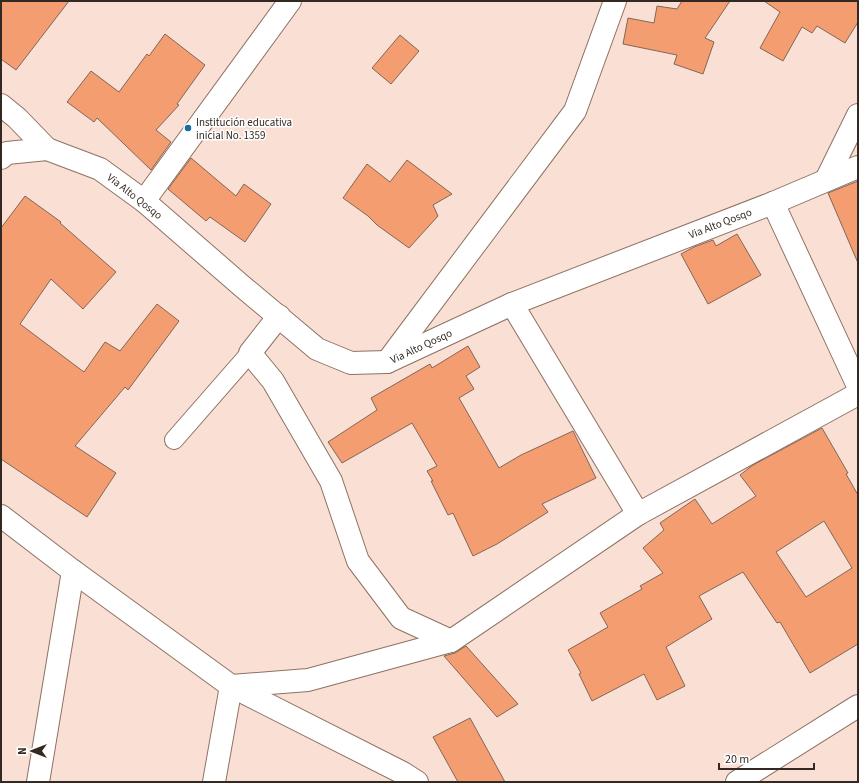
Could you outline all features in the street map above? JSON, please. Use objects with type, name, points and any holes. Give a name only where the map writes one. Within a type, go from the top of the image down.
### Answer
[{"type":"street","points":[[144,201],[290,1]]},
{"type":"street","points":[[387,362],[575,111],[615,1]]},
{"type":"street","points":[[1,105],[17,118],[47,149]]},
{"type":"street","points":[[826,180],[858,115]]},
{"type":"street","name":"Via Alto Qosqo","points":[[1,158],[8,153],[47,149],[100,169],[144,201],[243,288],[279,316],[317,349],[351,364],[387,362],[512,304],[773,203],[858,167]]},
{"type":"street","points":[[773,203],[858,386]]},
{"type":"street","points":[[512,304],[638,514]]},
{"type":"street","points":[[279,316],[250,353],[273,381],[331,481],[358,561],[401,618],[451,641]]},
{"type":"street","points":[[230,686],[308,680],[451,641],[638,514],[858,394]]},
{"type":"street","points":[[1,516],[73,571],[230,686],[407,779]]},
{"type":"street","points":[[38,782],[73,571]]},
{"type":"street","points":[[214,782],[230,686]]},
{"type":"street","points":[[737,782],[858,706]]},
{"type":"lane","points":[[174,440],[250,353]]},
{"type":"building","points":[[1,1],[69,1],[16,70],[1,59]]},
{"type":"building","points":[[682,1],[730,1],[705,38],[714,42],[703,74],[674,64],[677,55],[623,44],[628,18],[654,23],[657,6],[677,9]]},
{"type":"building","points":[[764,1],[858,1],[858,22],[845,43],[817,26],[812,33],[802,27],[783,61],[760,48],[780,12]]},
{"type":"building","points":[[165,34],[205,65],[177,104],[179,105],[156,130],[171,142],[151,170],[97,118],[94,122],[67,102],[91,71],[119,92],[147,54],[149,56]]},
{"type":"building","points":[[400,35],[419,51],[391,84],[372,68]]},
{"type":"building","points":[[191,158],[236,196],[244,184],[271,204],[245,242],[210,217],[206,221],[168,189]]},
{"type":"building","points":[[407,160],[452,194],[433,205],[438,216],[409,248],[343,198],[367,164],[390,182]]},
{"type":"building","points":[[858,181],[858,263],[828,193]]},
{"type":"building","points":[[25,196],[61,222],[60,223],[116,272],[83,309],[51,279],[20,324],[84,372],[105,342],[120,351],[157,304],[179,321],[128,390],[125,387],[75,446],[116,473],[87,517],[1,459],[1,228]]},
{"type":"building","points":[[737,234],[761,275],[708,304],[681,254],[694,247],[713,240],[716,246]]},
{"type":"building","points":[[468,346],[480,367],[466,376],[474,389],[459,398],[499,468],[521,455],[573,431],[596,478],[542,504],[548,512],[497,544],[473,556],[453,513],[448,515],[431,481],[433,481],[427,471],[437,466],[412,423],[342,463],[328,442],[377,410],[371,398],[430,364],[432,368]]},
{"type":"building","points":[[822,428],[848,473],[846,474],[858,495],[858,644],[810,673],[780,622],[777,623],[743,572],[699,596],[712,619],[666,647],[685,686],[657,700],[644,674],[592,701],[579,674],[581,673],[568,650],[608,627],[600,613],[642,589],[640,586],[663,573],[643,548],[664,530],[660,523],[695,499],[712,524],[756,496],[740,475],[753,465]],"holes":[[[824,521],[852,568],[806,597],[776,552]]]},
{"type":"building","points":[[466,646],[518,704],[497,717],[444,656],[455,653]]},
{"type":"building","points":[[470,718],[505,782],[458,782],[433,737]]},
{"type":"place","name":"Institución educativa inicial No. 1359","points":[[188,128]]}]
